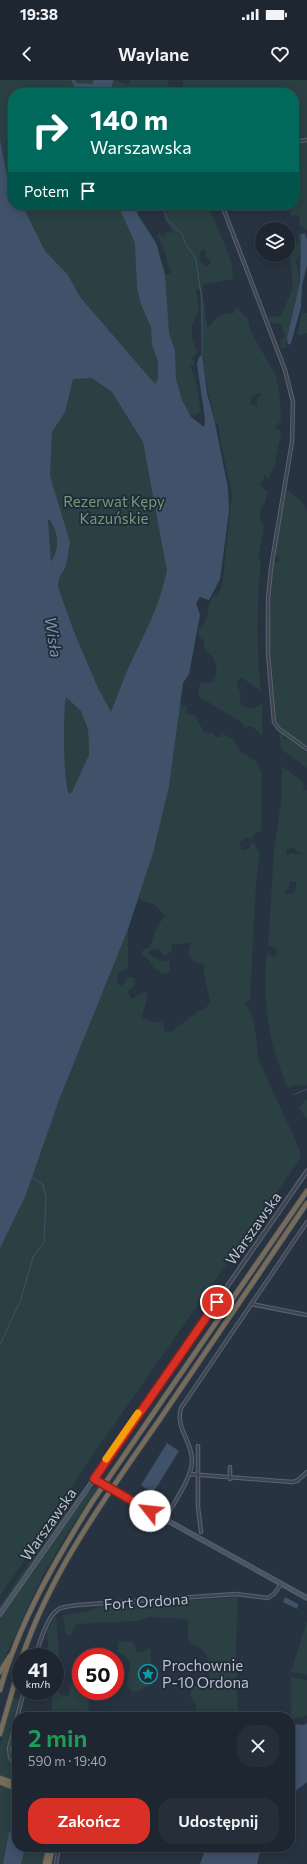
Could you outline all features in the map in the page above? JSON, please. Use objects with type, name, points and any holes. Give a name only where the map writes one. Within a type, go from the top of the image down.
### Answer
[{"type":"highway","points":[[14,1648],[47,1577],[88,1508],[307,1191]]},
{"type":"highway","points":[[26,1648],[46,1599],[61,1569],[83,1533],[129,1463],[307,1203]]},
{"type":"highway","points":[[0,1672],[12,1652]]},
{"type":"highway","points":[[0,1690],[12,1655]]},
{"type":"highway","points":[[0,1734],[12,1692]]},
{"type":"highway","points":[[0,1778],[12,1782]]},
{"type":"highway","points":[[0,1782],[12,1787]]},
{"type":"highway","points":[[45,1864],[48,1852]]},
{"type":"highway","points":[[49,1864],[52,1852]]},
{"type":"main road","points":[[94,1479],[307,1598]]},
{"type":"main road","name":"Warszawska","points":[[0,1614],[94,1479]]},
{"type":"street","points":[[224,210],[285,370],[293,402],[292,442],[271,568],[268,600],[268,653],[274,722],[278,728],[307,749]]},
{"type":"street","name":"Warszawska","points":[[94,1479],[307,1171]]},
{"type":"street","points":[[165,1519],[189,1474],[192,1460],[180,1425],[181,1408],[307,1222]]},
{"type":"street","points":[[251,1304],[307,1315]]},
{"type":"street","points":[[198,1446],[198,1507],[201,1532]]},
{"type":"street","points":[[230,1467],[230,1479]]},
{"type":"street","points":[[189,1474],[230,1479],[292,1482],[297,1481],[307,1472]]},
{"type":"street","name":"Fort Ordona","points":[[38,1648],[49,1621],[60,1608],[78,1605],[236,1594],[268,1598],[274,1594],[281,1584]]},
{"type":"street","points":[[18,1712],[21,1700]]},
{"type":"street","points":[[12,1733],[9,1752],[12,1758]]},
{"type":"street","points":[[56,1864],[58,1852]]},
{"type":"green space","points":[[0,80],[116,80],[128,85],[131,80],[168,80],[169,88],[8,88],[8,210],[136,210],[156,243],[166,275],[172,272],[168,267],[165,252],[157,235],[160,232],[160,235],[163,236],[167,231],[175,234],[164,218],[167,212],[165,210],[209,210],[228,254],[233,273],[232,279],[203,285],[202,287],[207,326],[210,327],[219,316],[233,314],[236,307],[248,319],[251,332],[276,376],[280,398],[281,421],[275,426],[275,429],[280,430],[281,436],[275,459],[276,463],[268,480],[265,475],[260,485],[269,494],[266,495],[266,501],[260,508],[260,518],[264,527],[258,558],[261,559],[258,658],[261,691],[242,678],[237,682],[241,696],[239,701],[242,706],[253,708],[262,703],[262,737],[259,732],[251,726],[245,728],[241,722],[198,696],[200,682],[211,683],[217,672],[214,658],[205,650],[203,640],[199,637],[199,629],[205,622],[212,598],[219,594],[222,586],[232,494],[218,423],[215,423],[203,367],[200,290],[196,289],[199,310],[192,326],[192,337],[197,353],[192,358],[195,366],[190,365],[195,378],[201,411],[196,415],[190,415],[228,488],[229,511],[220,579],[209,600],[200,597],[196,603],[200,615],[189,674],[183,683],[180,704],[187,706],[186,713],[195,715],[204,732],[214,733],[215,737],[220,737],[223,734],[233,739],[240,751],[257,762],[262,775],[261,831],[257,832],[251,839],[247,838],[240,842],[240,847],[243,850],[249,849],[251,843],[255,843],[260,852],[256,883],[250,1001],[245,1002],[254,1022],[258,1059],[300,1150],[300,1159],[85,1466],[58,1511],[0,1596]],"holes":[[[202,249],[206,251],[206,257],[210,260],[210,264],[206,266],[201,262],[199,256]],[[258,393],[261,395],[257,398],[257,406],[250,404],[253,396]],[[138,899],[155,905],[165,915],[156,929],[150,947],[142,951],[143,957],[147,957],[153,967],[162,973],[170,973],[169,960],[160,961],[149,954],[148,951],[159,948],[164,956],[171,952],[172,944],[191,942],[188,953],[194,962],[204,964],[205,966],[203,969],[210,1002],[208,1006],[197,1012],[171,1032],[165,1031],[163,1023],[148,1021],[142,1017],[148,994],[144,992],[131,999],[128,992],[136,983],[133,977],[128,977],[122,986],[117,982],[118,974],[128,968],[128,929]]]},
{"type":"green space","points":[[183,80],[307,80],[307,138],[299,140],[299,88],[183,88]]},
{"type":"green space","points":[[307,141],[307,230],[300,226],[299,215],[291,216],[290,210],[299,210],[299,143]]},
{"type":"green space","points":[[299,230],[301,233],[302,246],[296,261],[300,282],[285,348],[281,348],[280,341],[285,336],[280,323],[272,324],[269,321],[269,317],[281,316],[293,288],[290,262],[295,262],[295,248],[298,242]]},
{"type":"green space","points":[[302,312],[307,313],[307,333],[297,335]]},
{"type":"green space","points":[[286,489],[302,502],[307,511],[307,746],[281,729],[277,724],[269,634],[273,563],[280,561],[278,556],[274,558]]},
{"type":"green space","points":[[279,732],[283,735],[283,739],[287,738],[307,752],[307,768],[281,749]]},
{"type":"green space","points":[[282,766],[304,783],[304,790],[307,790],[307,1082],[306,1085],[291,1086],[288,1088],[273,1047],[266,1006],[267,955],[268,952],[274,958],[277,954],[275,948],[268,946],[274,851],[281,802]],"holes":[[[293,848],[302,855],[292,853],[286,855],[287,849]],[[290,881],[296,882],[296,889],[293,893],[287,895],[284,893],[288,889]]]},
{"type":"green space","points":[[307,1099],[307,1120],[299,1107]]},
{"type":"green space","points":[[94,1487],[98,1487],[65,1537],[42,1577],[0,1668],[0,1617],[89,1490],[90,1491]]},
{"type":"green space","points":[[69,1504],[66,1512],[68,1513],[67,1515],[0,1611],[0,1605]]},
{"type":"green space","points":[[238,1597],[236,1648],[238,1712],[195,1712],[195,1703],[191,1698],[191,1687],[205,1684],[210,1678],[209,1664],[204,1651],[190,1642],[188,1638],[189,1623],[186,1619],[150,1617],[136,1621],[77,1624],[72,1634],[66,1635],[63,1615],[86,1612],[100,1607]]},
{"type":"green space","points":[[56,1615],[59,1648],[48,1648],[47,1632]]},
{"type":"green space","points":[[307,1621],[307,1675],[291,1672]]},
{"type":"green space","points":[[130,1641],[135,1645],[137,1652],[143,1652],[148,1648],[151,1650],[151,1682],[143,1689],[133,1692],[127,1685],[130,1663],[124,1656],[124,1648],[118,1648],[118,1642]]},
{"type":"green space","points":[[291,1677],[307,1680],[307,1715],[295,1719],[295,1712],[291,1712]]},
{"type":"green space","points":[[69,1685],[72,1685],[72,1700],[89,1701],[88,1712],[53,1712],[52,1700],[64,1700],[64,1696],[69,1695],[70,1692]]},
{"type":"green space","points":[[12,1697],[12,1700],[20,1700],[17,1712],[12,1712],[12,1729],[8,1743],[10,1758],[12,1761],[12,1781],[0,1776],[0,1746]]},
{"type":"green space","points":[[0,1784],[12,1790],[12,1852],[46,1852],[42,1864],[0,1864]]},
{"type":"water","points":[[71,80],[75,80],[76,83],[92,84],[94,80],[113,80],[112,88],[75,88]]},
{"type":"water","name":"Rezerwat Kępy Kazuńskie","points":[[0,140],[8,178],[8,210],[24,210],[45,251],[68,275],[80,297],[155,384],[158,379],[158,361],[152,345],[151,327],[141,305],[137,288],[135,243],[120,210],[136,210],[156,243],[165,275],[169,333],[175,351],[176,379],[182,400],[191,417],[204,427],[205,419],[197,364],[199,357],[202,355],[207,393],[215,423],[228,488],[229,511],[220,579],[209,600],[200,597],[196,603],[200,615],[189,674],[183,683],[169,786],[153,853],[128,929],[59,1100],[25,1197],[0,1248]],"holes":[[[92,378],[112,392],[143,442],[167,571],[160,597],[152,618],[126,673],[111,712],[98,688],[74,632],[58,587],[59,578],[66,566],[70,542],[50,476],[52,432],[65,412],[73,379]],[[48,520],[50,520],[57,536],[56,551],[51,562]],[[66,697],[81,711],[88,729],[89,744],[89,755],[72,792],[69,794],[66,776],[64,731]]]},
{"type":"water","points":[[305,233],[307,239],[307,265],[302,285],[301,307],[291,343],[288,345],[287,338],[300,282],[301,234]]},
{"type":"water","points":[[167,1443],[179,1451],[153,1493],[141,1485]]},
{"type":"water","points":[[285,1597],[298,1604],[297,1609],[283,1602]]},
{"type":"water","points":[[307,1723],[307,1782],[295,1791],[295,1724],[304,1725]]},
{"type":"water","points":[[9,1832],[12,1832],[12,1852],[24,1852],[21,1864],[3,1864]]},
{"type":"water","points":[[204,1852],[260,1852],[257,1864],[200,1864]]},
{"type":"waterway","points":[[164,210],[167,219],[182,234],[185,243],[195,257],[202,301],[202,355]]},
{"type":"waterway","points":[[293,1095],[307,1089]]},
{"type":"waterway","points":[[0,1345],[21,1299],[33,1257],[44,1242],[46,1198],[43,1185],[31,1176]]},
{"type":"slow traffic","points":[[106,1459],[138,1413]]},
{"type":"place","name":"Prochownie P-10 Ordona","points":[[148,1674]]},
{"type":"route","points":[[150,1511],[94,1479],[121,1437],[217,1302]]},
{"type":"water label","name":"Wisła","points":[[54,637]]}]
